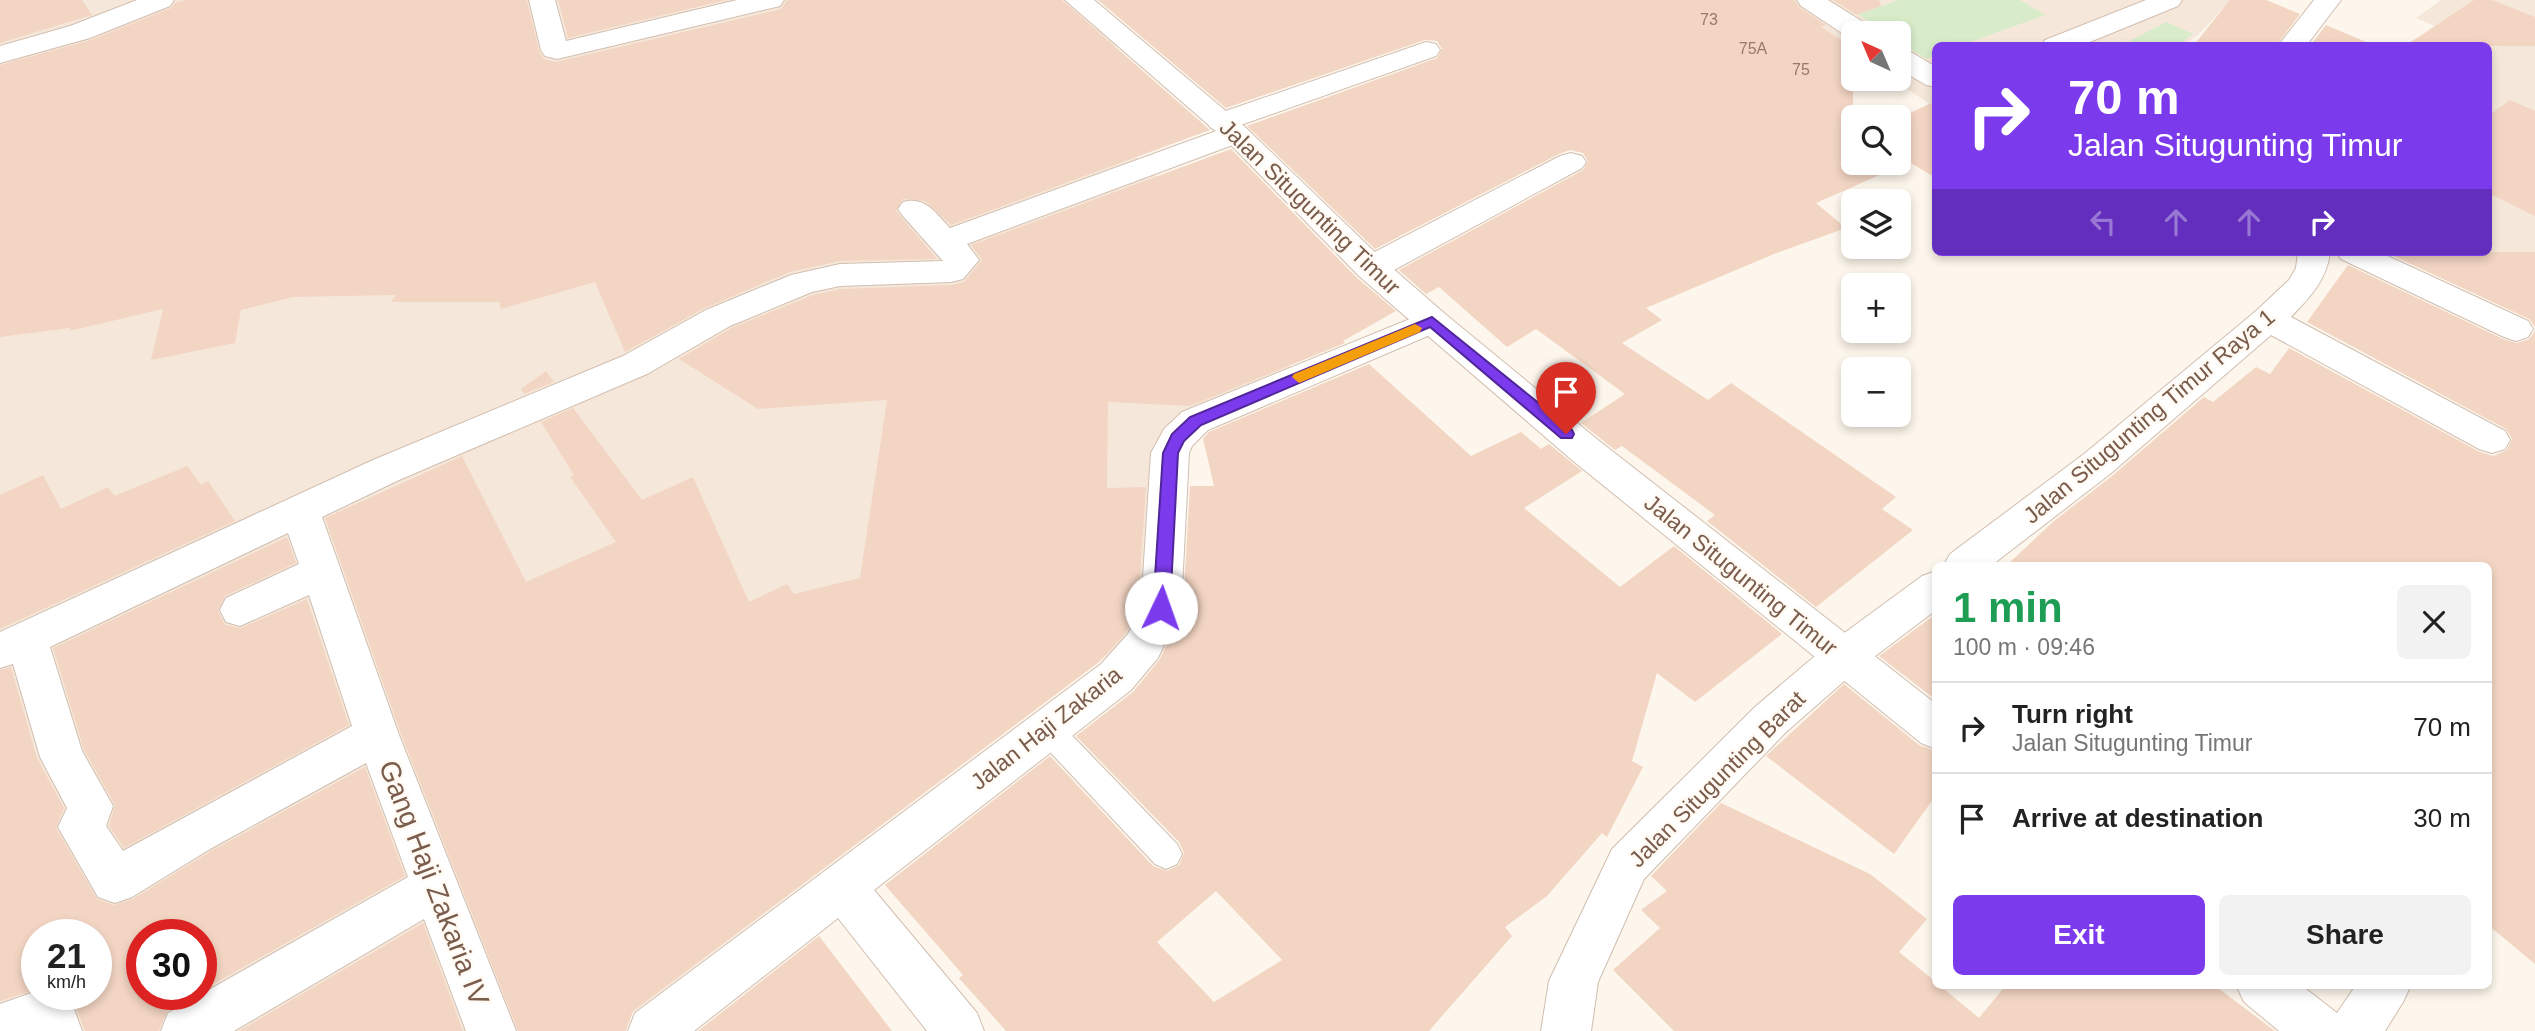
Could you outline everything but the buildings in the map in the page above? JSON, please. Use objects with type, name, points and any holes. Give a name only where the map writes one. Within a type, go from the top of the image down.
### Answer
[{"type":"street","points":[[0,55],[80,32],[128,5],[161,0]]},
{"type":"street","points":[[542,0],[557,51],[771,0]]},
{"type":"street","name":"Jalan Situgunting Timur","points":[[1078,0],[1228,128],[1371,268],[1432,321],[1585,450],[1932,727]]},
{"type":"street","points":[[1810,0],[1842,21]]},
{"type":"street","points":[[2065,42],[2169,0]]},
{"type":"street","points":[[2294,42],[2328,0]]},
{"type":"street","points":[[945,241],[1426,50]]},
{"type":"street","points":[[1911,64],[1932,77]]},
{"type":"street","points":[[1371,268],[1571,162]]},
{"type":"street","points":[[377,735],[194,834],[115,881],[81,827],[88,816],[90,806],[62,757],[13,644],[300,510],[635,365],[719,318],[803,283],[840,275],[951,271],[963,260],[914,209]]},
{"type":"street","name":"Jalan Situgunting Timur Raya 1","points":[[1968,562],[2097,464],[2267,319],[2301,287],[2312,268],[2314,256]]},
{"type":"street","points":[[2361,256],[2516,329]]},
{"type":"street","points":[[2267,319],[2492,440]]},
{"type":"street","name":"Jalan Haji Zakaria","points":[[653,1031],[1116,677],[1143,646],[1161,608],[1170,453],[1186,428],[1195,421],[1432,321]]},
{"type":"street","name":"Gang Haji Zakaria IV","points":[[300,510],[377,735],[491,1031]]},
{"type":"street","points":[[240,610],[320,572]]},
{"type":"street","points":[[1843,657],[1932,590]]},
{"type":"street","name":"Jalan Situgunting Barat","points":[[1566,1031],[1574,981],[1628,864],[1771,719],[1843,657]]},
{"type":"street","points":[[186,1031],[436,886]]},
{"type":"street","points":[[843,888],[959,1031]]},
{"type":"street","points":[[2266,989],[2319,1031]]},
{"type":"street","points":[[2355,1031],[2383,989]]},
{"type":"street","points":[[0,1031],[21,1020],[51,1013],[57,1031]]},
{"type":"lane","points":[[1046,728],[1166,854]]},
{"type":"shaded area","points":[[0,0],[1063,0],[1117,46],[953,85],[1098,120],[1180,199],[1218,289],[1292,368],[1176,420],[1169,579],[1123,643],[609,1031],[0,1031]]},
{"type":"shaded area","points":[[1649,0],[2231,0],[2197,36],[2188,42],[1932,42],[1932,106],[1910,91],[1911,21],[1841,21],[1841,86],[1792,103]]},
{"type":"shaded area","points":[[2441,0],[2535,0],[2535,280],[2492,254],[2492,42],[2473,42],[2416,18]]},
{"type":"green space","points":[[1899,0],[2020,0],[2045,15],[1970,42],[1932,42],[1932,56],[1926,59],[1911,49],[1911,21],[1869,21],[1858,14]]},
{"type":"green space","points":[[2166,22],[2193,34],[2182,42],[2128,42]]},
{"type":"slow traffic","points":[[1299,377],[1415,328]]},
{"type":"route","points":[[1161,608],[1170,453],[1177,438],[1195,421],[1432,321],[1566,434]]}]
